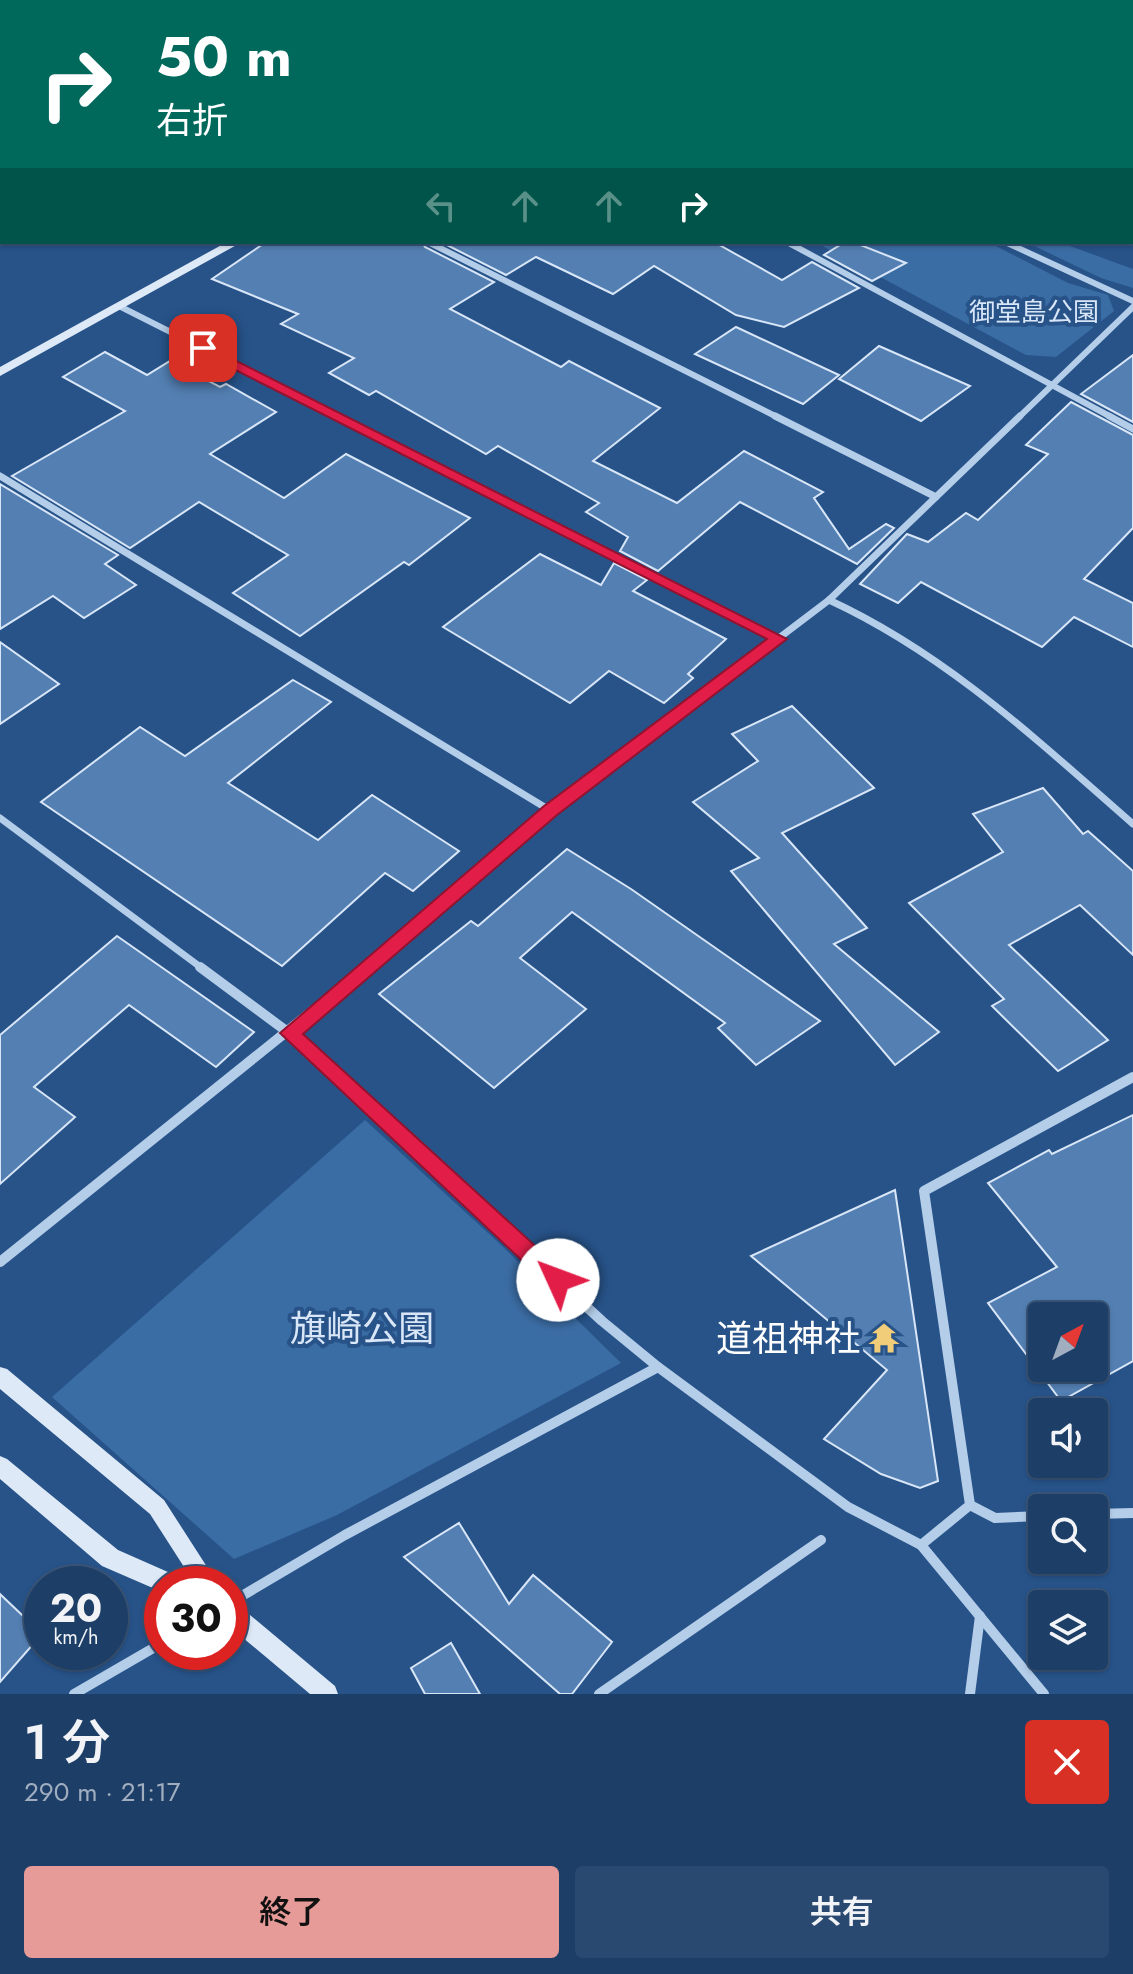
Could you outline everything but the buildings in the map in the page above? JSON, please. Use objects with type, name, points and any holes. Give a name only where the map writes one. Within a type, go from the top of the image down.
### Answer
[{"type":"street","points":[[0,372],[232,244]]},
{"type":"street","points":[[432,244],[936,497]]},
{"type":"street","points":[[791,244],[1133,429]]},
{"type":"street","points":[[1009,244],[1133,301]]},
{"type":"street","points":[[121,307],[779,639]]},
{"type":"street","points":[[0,1262],[289,1033],[551,811],[829,600],[1133,307]]},
{"type":"street","points":[[0,476],[551,811]]},
{"type":"street","points":[[829,600],[865,615],[917,645],[1133,824]]},
{"type":"street","points":[[0,818],[289,1033],[602,1321],[658,1367],[848,1507],[921,1545],[1044,1694]]},
{"type":"street","points":[[970,1505],[924,1191],[1010,1141],[1133,1077]]},
{"type":"street","points":[[248,1592],[345,1535],[658,1367]]},
{"type":"street","points":[[0,1376],[157,1507],[195,1566]]},
{"type":"street","points":[[0,1466],[110,1558],[144,1573]]},
{"type":"street","points":[[921,1545],[941,1525],[970,1505]]},
{"type":"street","points":[[970,1505],[995,1518],[1028,1517]]},
{"type":"street","points":[[1108,1514],[1133,1513]]},
{"type":"street","points":[[599,1694],[821,1540]]},
{"type":"street","points":[[970,1694],[980,1616]]},
{"type":"street","points":[[248,1628],[327,1694]]},
{"type":"street","points":[[74,1694],[144,1653]]},
{"type":"green space","name":"御堂島公園","points":[[819,244],[992,244],[1068,283],[1108,295],[1114,311],[1056,357],[1026,355]]},
{"type":"green space","points":[[1030,244],[1064,244],[1133,269],[1133,288],[1101,278]]},
{"type":"green space","name":"旗崎公園","points":[[365,1120],[500,1244],[621,1363],[337,1515],[234,1559],[52,1397]]},
{"type":"place","name":"道祖神社","points":[[884,1338]]},
{"type":"route","points":[[203,348],[779,639],[551,811],[289,1033],[558,1280]]}]
